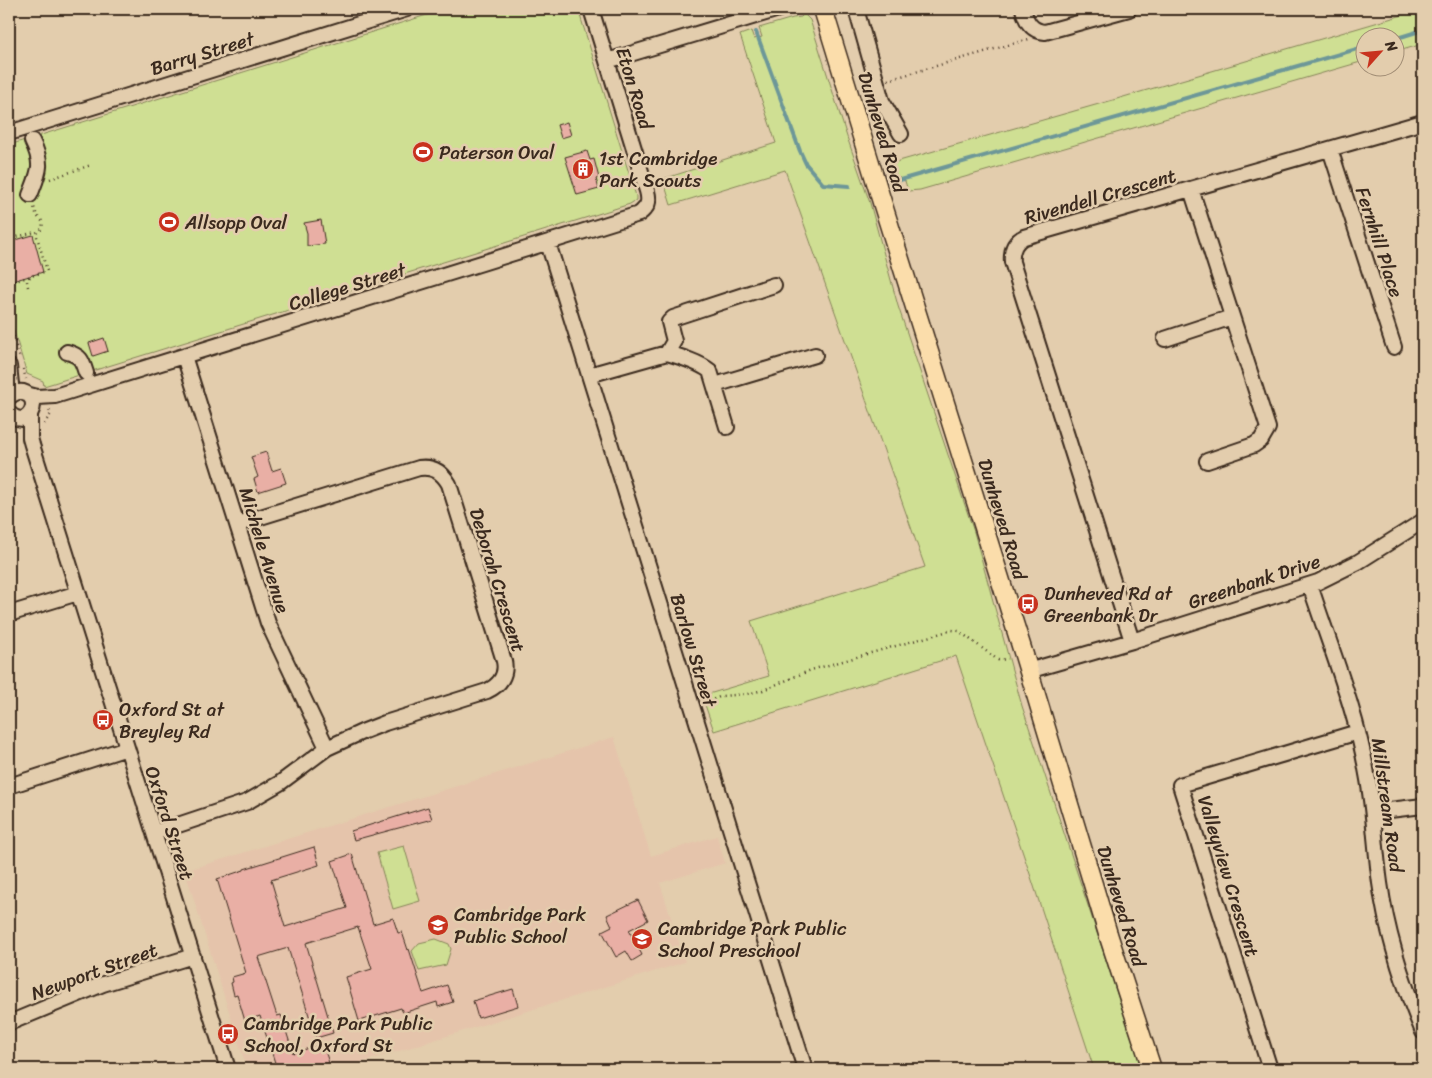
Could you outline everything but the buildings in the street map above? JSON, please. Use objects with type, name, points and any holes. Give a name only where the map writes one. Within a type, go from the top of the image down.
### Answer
[{"type":"main road","name":"Dunheved Road","points":[[823,9],[1108,934],[1152,1069]]},
{"type":"street","name":"Barry Street","points":[[9,133],[407,9]]},
{"type":"street","name":"Eton Road","points":[[591,9],[648,191],[649,202],[646,206]]},
{"type":"street","points":[[607,62],[779,9]]},
{"type":"street","name":"Dunheved Road","points":[[856,9],[882,101],[901,134]]},
{"type":"street","points":[[1023,9],[1029,24],[1036,30],[1045,32],[1129,9]]},
{"type":"street","name":"Rivendell Crescent","points":[[1132,641],[1012,262],[1012,254],[1016,243],[1022,238],[1423,122]]},
{"type":"street","points":[[32,141],[37,151],[40,165],[32,198]]},
{"type":"street","name":"Fernhill Place","points":[[1330,149],[1394,347]]},
{"type":"street","points":[[1191,189],[1268,428],[1261,440],[1254,445],[1207,461]]},
{"type":"street","name":"College Street","points":[[18,415],[55,396],[633,216],[639,214],[646,206]]},
{"type":"street","name":"Barlow Street","points":[[548,243],[804,1069]]},
{"type":"street","points":[[667,353],[674,341],[669,322],[673,318],[774,285]]},
{"type":"street","points":[[1165,339],[1232,317]]},
{"type":"street","points":[[67,352],[76,355],[82,361],[86,373]]},
{"type":"street","points":[[589,376],[667,353],[708,369],[712,374],[727,427]]},
{"type":"street","points":[[715,385],[815,355]]},
{"type":"street","name":"Michele Avenue","points":[[184,356],[268,623],[327,748]]},
{"type":"street","points":[[9,365],[12,373],[25,388],[9,397]]},
{"type":"street","points":[[9,365],[11,384],[9,397]]},
{"type":"street","name":"College Street","points":[[25,388],[37,397],[55,396]]},
{"type":"street","name":"Oxford Street","points":[[25,388],[33,404],[18,415],[30,438],[228,1069]]},
{"type":"street","name":"Deborah Crescent","points":[[154,833],[234,808],[252,800],[280,783],[327,748],[385,723],[487,691],[498,684],[504,676],[504,661],[449,484],[437,470],[419,468],[238,524]]},
{"type":"street","name":"Greenbank Drive","points":[[1028,671],[1132,641],[1310,585],[1358,562],[1423,522]]},
{"type":"street","name":"Millstream Road","points":[[1310,585],[1358,732],[1374,812],[1380,885],[1391,942],[1408,997],[1423,1032]]},
{"type":"street","points":[[9,614],[78,593]]},
{"type":"street","name":"Valleyview Crescent","points":[[1270,1069],[1180,785],[1358,732]]},
{"type":"street","points":[[9,786],[127,748]]},
{"type":"street","points":[[1374,812],[1423,806]]},
{"type":"street","name":"Newport Street","points":[[9,1023],[103,984],[193,956]]},
{"type":"path","points":[[883,81],[1027,40],[1031,37]]},
{"type":"path","points":[[43,181],[92,165]]},
{"type":"path","points":[[11,228],[10,235],[13,238],[41,231],[43,222],[36,214],[32,198]]},
{"type":"path","points":[[9,284],[47,271],[36,233]]},
{"type":"path","points":[[28,287],[27,281],[31,276]]},
{"type":"path","points":[[21,280],[27,281]]},
{"type":"path","points":[[9,322],[25,388]]},
{"type":"path","points":[[38,427],[43,425],[51,414],[49,410]]},
{"type":"path","points":[[692,706],[722,696],[747,694],[763,690],[811,670],[952,630],[959,630],[998,660],[1008,659]]},
{"type":"shaded area","name":"Cambridge Park Public School","points":[[614,737],[651,856],[717,836],[725,863],[660,883],[685,962],[341,1069],[247,1069],[185,871]]},
{"type":"green space","points":[[446,9],[578,9],[636,200],[630,204],[44,386],[43,381],[27,374],[9,315],[9,145]]},
{"type":"green space","points":[[1423,9],[1423,44],[1404,49],[1404,28],[1358,28]]},
{"type":"green space","points":[[804,14],[810,20],[870,203],[898,306],[974,532],[1022,706],[1142,1069],[1094,1069],[956,656],[714,731],[702,696],[769,676],[751,621],[925,567],[785,170],[671,205],[663,179],[776,143],[740,35],[751,31],[754,39],[762,37],[759,28],[801,17]]},
{"type":"green space","points":[[1354,29],[1354,64],[920,190],[908,191],[905,181],[896,176],[892,163]]},
{"type":"green space","points":[[404,846],[420,901],[393,909],[377,853]]},
{"type":"green space","points":[[436,939],[449,944],[451,949],[446,965],[419,971],[412,951],[419,943]]},
{"type":"waterway","points":[[1404,36],[1423,30]]},
{"type":"waterway","points":[[756,32],[806,164],[823,184],[849,186]]},
{"type":"waterway","points":[[900,180],[1354,50]]},
{"type":"place","name":"Paterson Oval","points":[[423,152]]},
{"type":"place","name":"1st Cambridge Park Scouts","points":[[583,169]]},
{"type":"place","name":"Allsopp Oval","points":[[169,222]]},
{"type":"place","name":"Dunheved Rd at Greenbank Dr","points":[[1028,604]]},
{"type":"place","name":"Oxford St at Breyley Rd","points":[[103,720]]},
{"type":"place","name":"Cambridge Park Public School","points":[[438,925]]},
{"type":"place","name":"Cambridge Park Public School Preschool","points":[[642,939]]},
{"type":"place","name":"Cambridge Park Public School, Oxford St","points":[[228,1034]]}]
